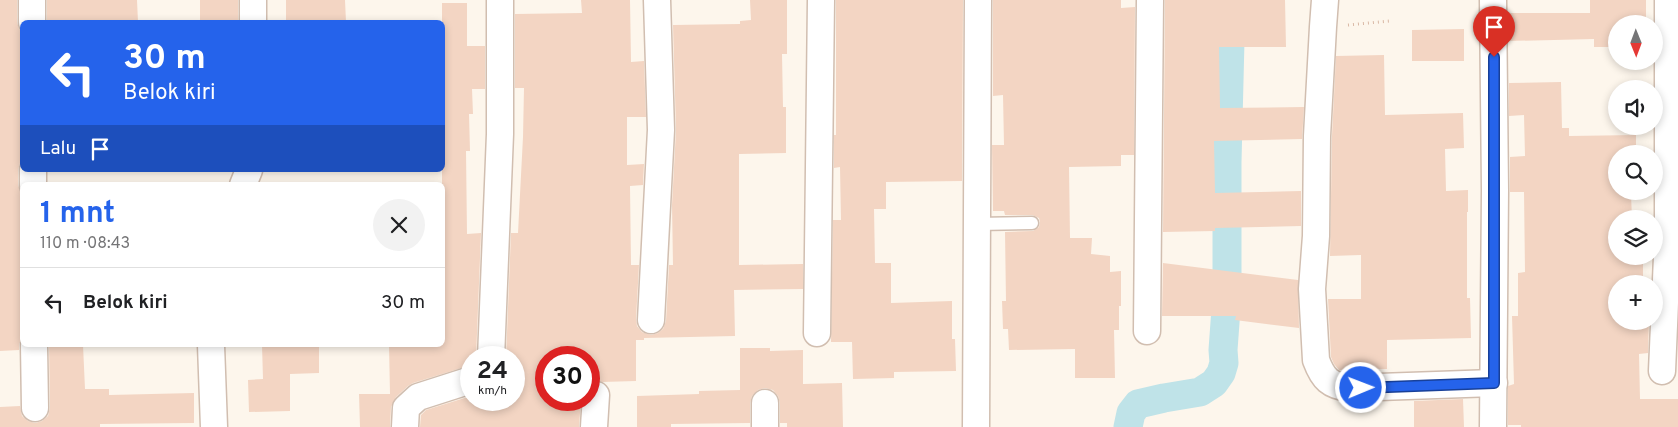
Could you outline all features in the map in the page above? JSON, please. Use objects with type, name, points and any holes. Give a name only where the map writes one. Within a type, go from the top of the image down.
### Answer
[{"type":"street","points":[[32,0],[32,20]]},
{"type":"street","points":[[253,0],[253,20]]},
{"type":"street","points":[[491,346],[500,134],[500,0]]},
{"type":"street","points":[[651,320],[661,130],[657,0]]},
{"type":"street","points":[[817,333],[820,0]]},
{"type":"street","points":[[976,427],[978,0]]},
{"type":"street","points":[[1147,331],[1150,0]]},
{"type":"street","points":[[1326,0],[1317,136],[1316,236],[1312,289],[1316,360],[1320,370],[1327,380],[1338,386],[1350,388],[1494,383]]},
{"type":"street","points":[[1493,0],[1495,180],[1493,427]]},
{"type":"street","points":[[1662,371],[1668,234],[1668,0]]},
{"type":"street","points":[[34,347],[35,408]]},
{"type":"street","points":[[211,347],[214,427]]},
{"type":"street","points":[[405,427],[406,408],[418,397],[460,384]]},
{"type":"street","points":[[594,427],[595,411]]},
{"type":"lane","points":[[977,224],[1032,223]]},
{"type":"path","points":[[1323,27],[1390,21]]},
{"type":"building","points":[[0,0],[17,0],[17,22],[20,30],[20,163],[18,185],[20,190],[20,342],[19,350],[0,351]]},
{"type":"building","points":[[47,0],[137,0],[138,20],[47,20]]},
{"type":"building","points":[[200,0],[238,0],[238,20],[200,20]]},
{"type":"building","points":[[286,0],[345,0],[346,20],[286,20]]},
{"type":"building","points":[[581,0],[630,0],[631,62],[644,61],[646,117],[627,117],[627,165],[644,164],[643,185],[630,186],[631,265],[639,265],[637,326],[642,332],[651,335],[663,329],[666,321],[669,265],[673,265],[672,205],[676,130],[673,25],[740,24],[740,21],[751,20],[750,0],[787,0],[787,54],[782,54],[783,107],[786,107],[786,153],[739,154],[739,265],[803,264],[803,289],[734,290],[735,336],[644,338],[644,340],[636,340],[636,381],[600,381],[600,346],[535,346],[535,411],[580,411],[579,427],[420,427],[421,415],[426,410],[460,399],[460,411],[525,411],[525,346],[506,346],[511,233],[518,233],[523,137],[524,88],[515,88],[515,14],[582,13]]},
{"type":"building","points":[[836,0],[963,0],[962,181],[886,182],[886,209],[874,209],[875,263],[891,263],[891,303],[952,301],[952,339],[955,339],[956,371],[894,372],[894,378],[853,379],[852,342],[831,342],[833,220],[841,220],[840,167],[834,168],[834,135],[836,135]]},
{"type":"building","points":[[993,0],[1121,0],[1121,8],[1135,7],[1134,155],[1121,155],[1121,166],[1069,167],[1070,238],[1092,238],[1091,254],[1110,256],[1110,272],[1121,271],[1119,330],[1114,330],[1115,378],[1075,378],[1075,349],[1009,350],[1008,329],[1003,329],[1002,301],[1006,301],[1005,232],[1033,231],[1039,227],[1040,222],[1039,218],[1032,215],[1005,215],[1004,211],[993,211],[992,145],[1004,145],[1003,95],[993,96]]},
{"type":"building","points":[[1165,0],[1285,0],[1286,47],[1219,47],[1220,108],[1304,107],[1302,139],[1214,141],[1215,193],[1301,191],[1301,226],[1215,228],[1215,231],[1163,232]]},
{"type":"building","points":[[1590,0],[1646,0],[1646,15],[1608,15],[1608,47],[1594,47],[1594,39],[1508,41],[1508,13],[1590,13]]},
{"type":"building","points":[[442,3],[467,3],[467,46],[485,46],[485,89],[472,89],[473,114],[469,114],[470,151],[466,151],[467,234],[481,233],[476,346],[460,346],[460,368],[413,383],[396,397],[391,407],[390,427],[360,427],[359,394],[390,394],[389,347],[445,347],[445,182],[442,182],[442,172],[445,172],[445,20],[442,20]]},
{"type":"building","points":[[1464,29],[1464,61],[1412,61],[1412,30]]},
{"type":"building","points":[[1384,55],[1385,115],[1463,113],[1464,148],[1445,149],[1446,191],[1468,190],[1467,298],[1470,298],[1471,338],[1387,340],[1387,369],[1339,370],[1331,357],[1328,299],[1361,299],[1361,255],[1330,256],[1332,136],[1336,56]]},
{"type":"building","points":[[1561,82],[1562,128],[1569,128],[1569,136],[1636,135],[1636,145],[1608,145],[1608,200],[1631,200],[1632,210],[1608,210],[1608,265],[1643,265],[1643,275],[1608,275],[1608,330],[1649,330],[1648,353],[1639,354],[1640,399],[1678,399],[1678,427],[1521,427],[1521,425],[1508,425],[1508,386],[1514,384],[1512,316],[1518,316],[1518,273],[1525,272],[1524,192],[1510,192],[1510,157],[1525,156],[1524,115],[1509,116],[1509,83]]},
{"type":"building","points":[[1163,263],[1298,280],[1299,328],[1235,320],[1236,316],[1162,316]]},
{"type":"building","points":[[49,347],[83,347],[85,389],[109,389],[109,395],[194,393],[194,423],[100,424],[100,427],[0,427],[0,407],[20,406],[22,416],[28,421],[35,423],[42,421],[48,416],[50,408]]},
{"type":"building","points":[[262,347],[319,347],[319,373],[290,374],[290,411],[249,412],[248,380],[263,379]]},
{"type":"building","points":[[740,348],[770,348],[770,351],[803,350],[803,384],[842,383],[843,427],[787,427],[787,423],[780,423],[778,396],[773,390],[765,388],[758,390],[752,396],[750,423],[671,424],[671,427],[637,427],[637,396],[699,394],[699,391],[740,390]]},
{"type":"building","points":[[1463,399],[1464,427],[1414,427],[1414,401]]},
{"type":"waterway","points":[[1128,427],[1131,413],[1138,404],[1200,392],[1214,383],[1221,373],[1224,363],[1223,350],[1227,295],[1227,162],[1231,0]]},
{"type":"route","points":[[1361,388],[1494,383],[1494,57]]}]
